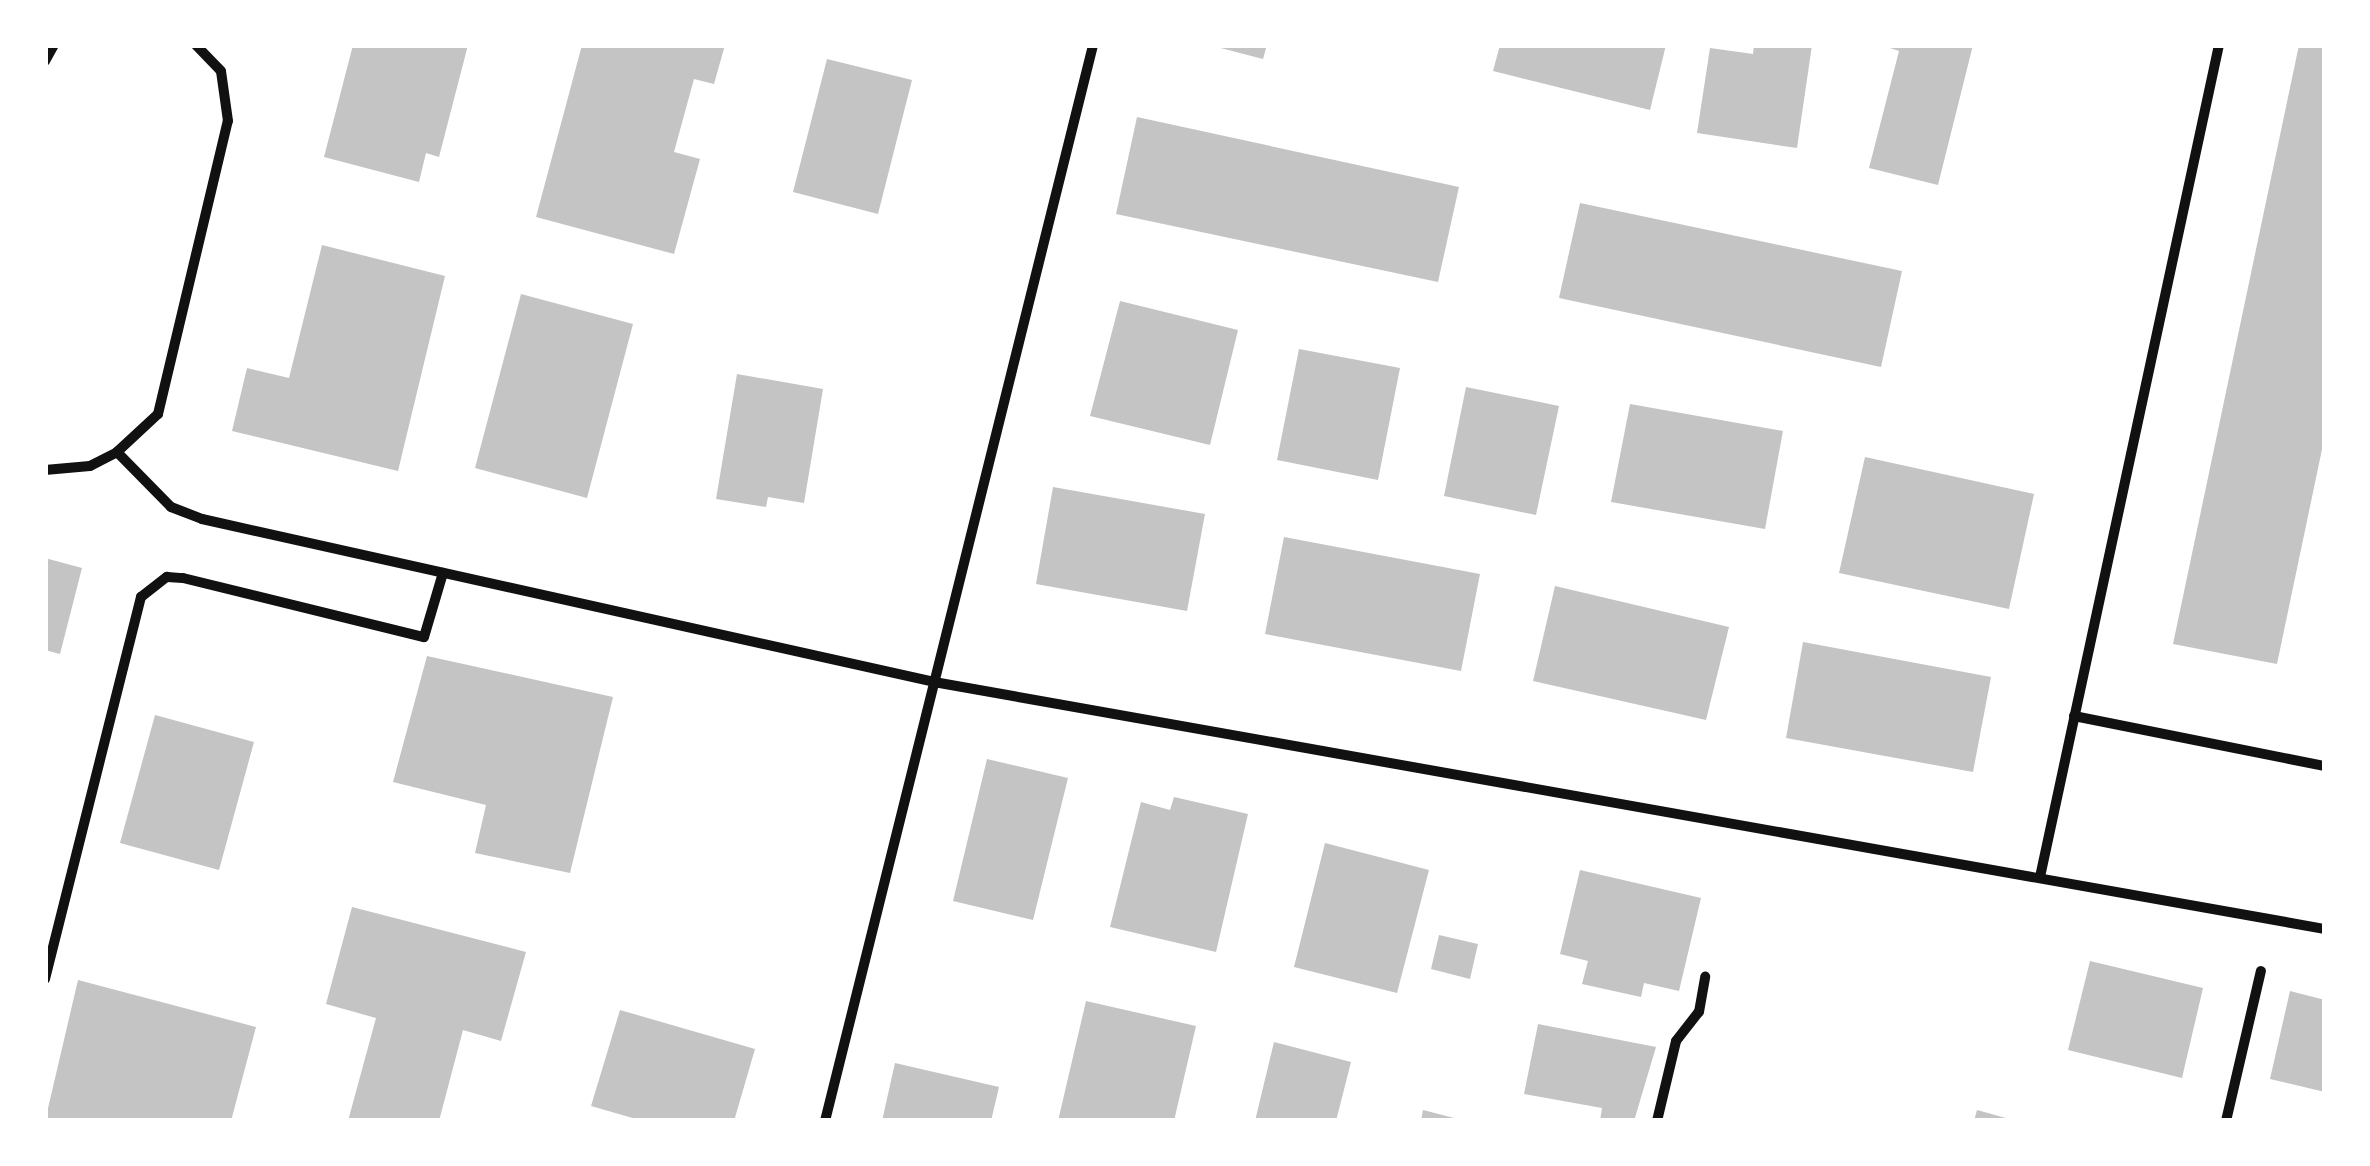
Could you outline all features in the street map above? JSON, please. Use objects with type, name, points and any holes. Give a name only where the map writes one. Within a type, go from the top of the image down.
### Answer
[{"type":"street","points":[[45,61],[54,45]]},
{"type":"street","points":[[45,470],[90,466],[117,452],[158,414],[228,121],[221,72],[196,45]]},
{"type":"street","points":[[825,1121],[1093,45]]},
{"type":"street","points":[[2040,877],[2219,45]]},
{"type":"street","points":[[117,452],[170,508],[934,682],[2325,929]]},
{"type":"street","points":[[45,979],[140,596],[167,577],[184,578],[424,637],[443,573]]},
{"type":"street","points":[[2074,716],[2325,766]]},
{"type":"street","points":[[2226,1121],[2261,972]]},
{"type":"street","points":[[1656,1121],[1676,1041],[1698,1012],[1705,977]]},
{"type":"building","points":[[353,45],[468,45],[439,157],[426,153],[419,182],[324,157]]},
{"type":"building","points":[[582,45],[725,45],[714,84],[694,79],[674,152],[700,159],[674,254],[536,217]]},
{"type":"building","points":[[1209,45],[1267,45],[1263,59]]},
{"type":"building","points":[[1500,45],[1666,45],[1650,110],[1493,71]]},
{"type":"building","points":[[1754,45],[1812,45],[1797,148],[1697,133],[1710,48],[1753,54]]},
{"type":"building","points":[[1881,45],[1973,45],[1938,185],[1869,168],[1899,51]]},
{"type":"building","points":[[2299,45],[2325,45],[2325,435],[2277,664],[2173,644]]},
{"type":"building","points":[[827,59],[912,80],[878,214],[793,192]]},
{"type":"building","points":[[1137,117],[1459,187],[1438,282],[1116,214]]},
{"type":"building","points":[[1580,203],[1902,271],[1881,367],[1559,298]]},
{"type":"building","points":[[322,245],[445,276],[398,471],[232,431],[247,368],[289,378]]},
{"type":"building","points":[[521,294],[633,324],[587,498],[475,468]]},
{"type":"building","points":[[1120,301],[1238,330],[1210,445],[1090,416]]},
{"type":"building","points":[[1299,349],[1400,368],[1378,480],[1277,460]]},
{"type":"building","points":[[737,374],[823,389],[804,503],[768,497],[766,507],[716,499]]},
{"type":"building","points":[[1466,387],[1559,406],[1536,515],[1444,496]]},
{"type":"building","points":[[1630,404],[1783,431],[1765,529],[1611,502]]},
{"type":"building","points":[[1865,457],[2034,494],[2009,609],[1839,573]]},
{"type":"building","points":[[1053,487],[1205,514],[1187,611],[1036,584]]},
{"type":"building","points":[[1284,537],[1480,574],[1461,671],[1265,634]]},
{"type":"building","points":[[45,558],[82,568],[60,654],[45,650]]},
{"type":"building","points":[[1555,586],[1729,627],[1706,720],[1533,681]]},
{"type":"building","points":[[1803,642],[1991,677],[1973,772],[1786,738]]},
{"type":"building","points":[[427,656],[613,697],[570,873],[475,853],[486,805],[393,782]]},
{"type":"building","points":[[155,715],[254,742],[219,870],[120,843]]},
{"type":"building","points":[[987,759],[1068,778],[1033,920],[953,901]]},
{"type":"building","points":[[1174,797],[1248,814],[1216,952],[1110,927],[1141,802],[1170,810]]},
{"type":"building","points":[[1325,843],[1429,870],[1397,993],[1294,967]]},
{"type":"building","points":[[1580,870],[1701,898],[1679,991],[1644,983],[1641,997],[1582,984],[1588,961],[1560,954]]},
{"type":"building","points":[[352,907],[526,952],[501,1041],[463,1030],[439,1121],[348,1121],[376,1018],[326,1004]]},
{"type":"building","points":[[1439,935],[1478,944],[1470,979],[1431,969]]},
{"type":"building","points":[[2090,961],[2203,988],[2182,1078],[2068,1050]]},
{"type":"building","points":[[78,980],[256,1027],[231,1121],[45,1121]]},
{"type":"building","points":[[2290,991],[2325,1000],[2325,1092],[2270,1079]]},
{"type":"building","points":[[1086,1001],[1196,1026],[1174,1121],[1058,1121]]},
{"type":"building","points":[[620,1010],[755,1049],[734,1121],[643,1121],[591,1106]]},
{"type":"building","points":[[1538,1024],[1656,1047],[1634,1121],[1600,1121],[1602,1108],[1524,1094]]},
{"type":"building","points":[[1274,1042],[1351,1062],[1336,1121],[1255,1121]]},
{"type":"building","points":[[895,1063],[999,1087],[991,1121],[882,1121]]},
{"type":"building","points":[[1423,1110],[1462,1120],[1462,1121],[1421,1121]]},
{"type":"building","points":[[1977,1110],[2013,1120],[2013,1121],[1974,1121]]}]
